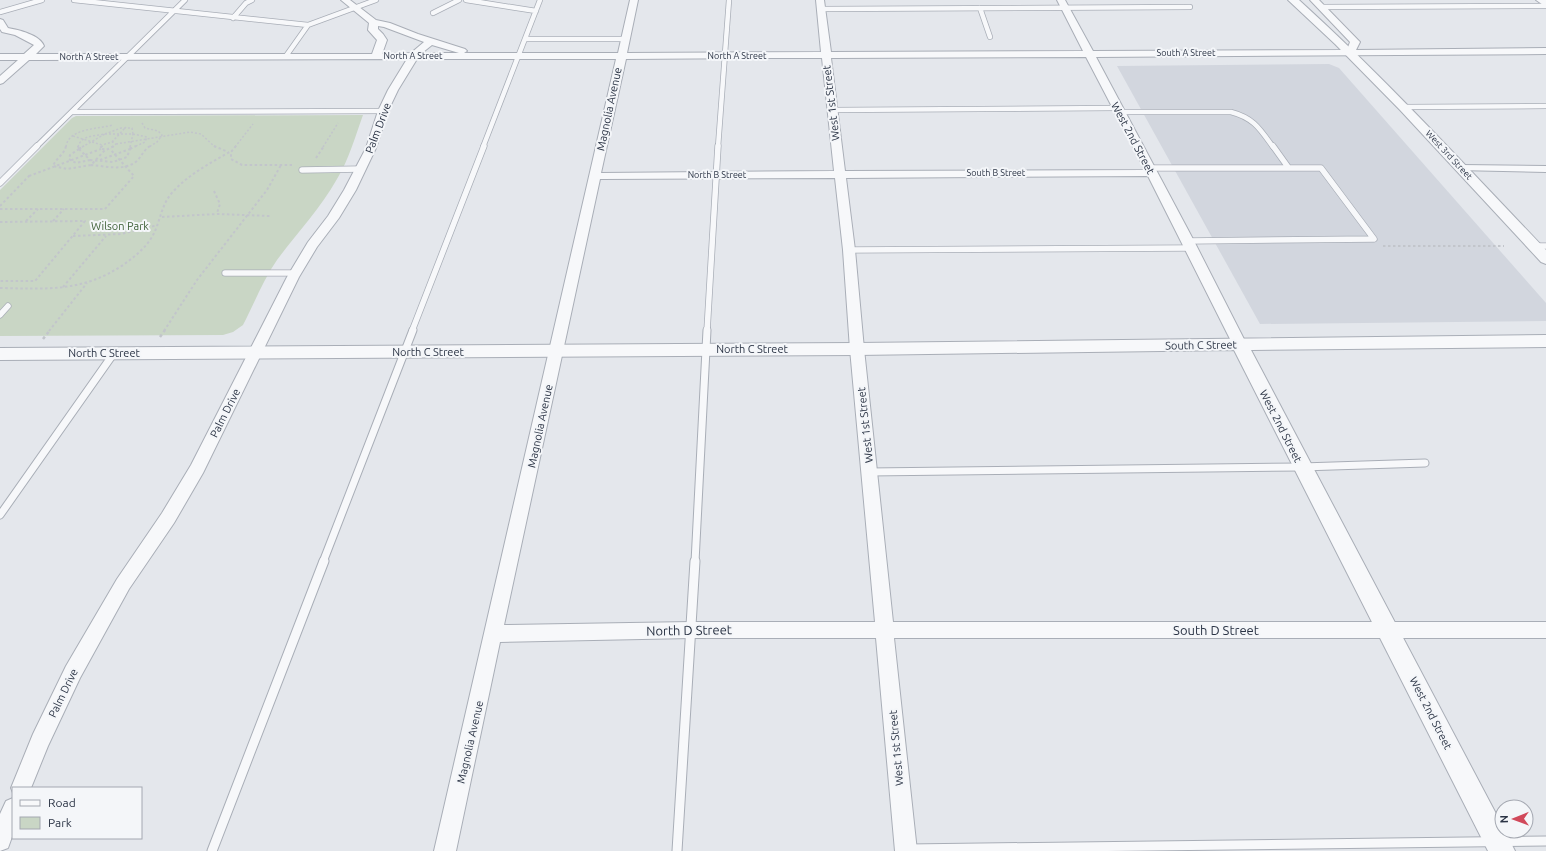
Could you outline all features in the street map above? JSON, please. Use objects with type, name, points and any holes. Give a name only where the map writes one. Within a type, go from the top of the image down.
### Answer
[{"type":"street","points":[[345,0],[373,22],[387,24],[431,42],[476,56]]},
{"type":"street","name":"Magnolia Avenue","points":[[445,851],[634,0]]},
{"type":"street","name":"West 3rd Street","points":[[1293,0],[1350,53],[1404,107],[1461,168],[1540,246],[1546,259]]},
{"type":"street","points":[[1540,0],[1546,5]]},
{"type":"street","points":[[1317,3],[1355,42],[1350,53]]},
{"type":"street","name":"West 1st Street","points":[[821,4],[849,250],[857,349],[906,850]]},
{"type":"street","name":"West 2nd Street","points":[[1063,4],[1189,244],[1302,467],[1500,847]]},
{"type":"street","points":[[373,22],[373,30],[382,40],[376,56]]},
{"type":"street","points":[[0,39],[2,26],[38,43],[86,57]]},
{"type":"street","name":"Palm Drive","points":[[21,787],[40,741],[80,660],[123,584],[168,518],[197,469],[296,273],[312,245],[337,212],[361,169],[371,148],[383,111],[393,90],[414,56],[431,42]]},
{"type":"street","points":[[0,81],[39,46],[38,43]]},
{"type":"street","name":"South A Street","points":[[826,55],[1546,52]]},
{"type":"street","name":"North A Street","points":[[0,58],[826,55]]},
{"type":"street","points":[[1461,168],[1546,168]]},
{"type":"street","name":"South B Street","points":[[840,174],[1150,171]]},
{"type":"street","name":"North B Street","points":[[595,176],[840,174]]},
{"type":"street","name":"South C Street","points":[[857,349],[1546,341]]},
{"type":"street","name":"North C Street","points":[[0,354],[857,349]]},
{"type":"street","name":"North D Street","points":[[494,634],[691,630],[885,630]]},
{"type":"street","name":"South D Street","points":[[885,630],[1546,630]]},
{"type":"street","points":[[0,840],[12,810]]},
{"type":"lane","points":[[0,12],[42,0]]},
{"type":"lane","points":[[74,0],[173,12],[308,25],[376,0]]},
{"type":"lane","points":[[0,183],[185,0]]},
{"type":"lane","points":[[233,18],[246,3],[252,0]]},
{"type":"lane","points":[[433,13],[459,0]]},
{"type":"lane","points":[[466,0],[536,11]]},
{"type":"lane","points":[[212,851],[540,0]]},
{"type":"lane","points":[[677,851],[691,630],[723,56],[728,0]]},
{"type":"lane","points":[[1500,0],[1508,6]]},
{"type":"lane","points":[[1317,3],[1508,6],[1546,5]]},
{"type":"lane","points":[[821,4],[980,8],[1063,4],[1190,7]]},
{"type":"lane","points":[[980,8],[990,37]]},
{"type":"lane","points":[[286,56],[308,25]]},
{"type":"lane","points":[[526,39],[626,39]]},
{"type":"lane","points":[[1404,107],[1546,106]]},
{"type":"lane","points":[[832,110],[1119,110],[1232,112],[1244,115],[1253,120],[1288,168]]},
{"type":"lane","points":[[72,112],[383,111]]},
{"type":"lane","points":[[849,250],[1374,239],[1321,168],[1150,171]]},
{"type":"lane","points":[[302,170],[361,169]]},
{"type":"lane","points":[[225,273],[296,273]]},
{"type":"lane","points":[[0,315],[8,306]]},
{"type":"lane","points":[[0,515],[114,353]]},
{"type":"lane","points":[[869,472],[1302,467],[1425,463]]},
{"type":"lane","points":[[906,850],[1500,847],[1546,841]]},
{"type":"path","points":[[263,111],[233,150],[230,155],[231,158],[238,164],[296,165]]},
{"type":"path","points":[[315,158],[345,111]]},
{"type":"path","points":[[140,121],[145,128],[160,132],[162,136]]},
{"type":"path","points":[[53,166],[54,161],[66,149],[67,142],[73,136],[116,124]]},
{"type":"path","points":[[73,136],[103,145],[112,142],[129,124]]},
{"type":"path","points":[[117,128],[132,128],[133,134],[127,157],[111,162],[100,160],[76,162],[70,160],[70,155],[105,134],[117,128]]},
{"type":"path","points":[[0,207],[30,175],[101,149],[110,149],[116,144],[182,133],[198,133],[215,147],[229,153]]},
{"type":"path","points":[[90,160],[78,145],[83,139],[93,135],[133,134],[145,135],[147,139]]},
{"type":"path","points":[[53,166],[58,169],[67,169],[91,165],[110,167],[125,165],[136,161],[142,152],[158,142],[162,136]]},
{"type":"path","points":[[100,160],[142,144],[147,139]]},
{"type":"path","points":[[112,142],[116,144]]},
{"type":"path","points":[[101,149],[100,147],[103,145]]},
{"type":"path","points":[[0,207],[38,209],[105,209],[134,176],[110,149]]},
{"type":"path","points":[[91,165],[105,150]]},
{"type":"path","points":[[0,288],[62,288],[87,282],[113,270],[134,256],[147,244],[162,217],[166,202],[182,182],[201,168],[233,150]]},
{"type":"path","points":[[150,353],[197,280],[267,190],[281,165]]},
{"type":"path","points":[[214,191],[220,204],[216,214]]},
{"type":"path","points":[[26,222],[38,209]]},
{"type":"path","points":[[52,222],[64,209]]},
{"type":"path","points":[[162,217],[216,214],[270,216]]},
{"type":"path","points":[[0,222],[85,222],[35,281],[0,281]]},
{"type":"path","points":[[73,236],[106,236],[134,232],[158,225]]},
{"type":"path","points":[[62,288],[106,236]]},
{"type":"path","points":[[32,354],[87,282]]},
{"type":"shaded area","points":[[1329,64],[1339,68],[1546,303],[1546,321],[1260,324],[1117,66]]},
{"type":"green space","name":"Wilson Park","points":[[363,115],[348,156],[337,179],[316,211],[277,260],[263,284],[243,325],[233,332],[223,335],[0,336],[0,190],[72,118],[76,116]]}]
